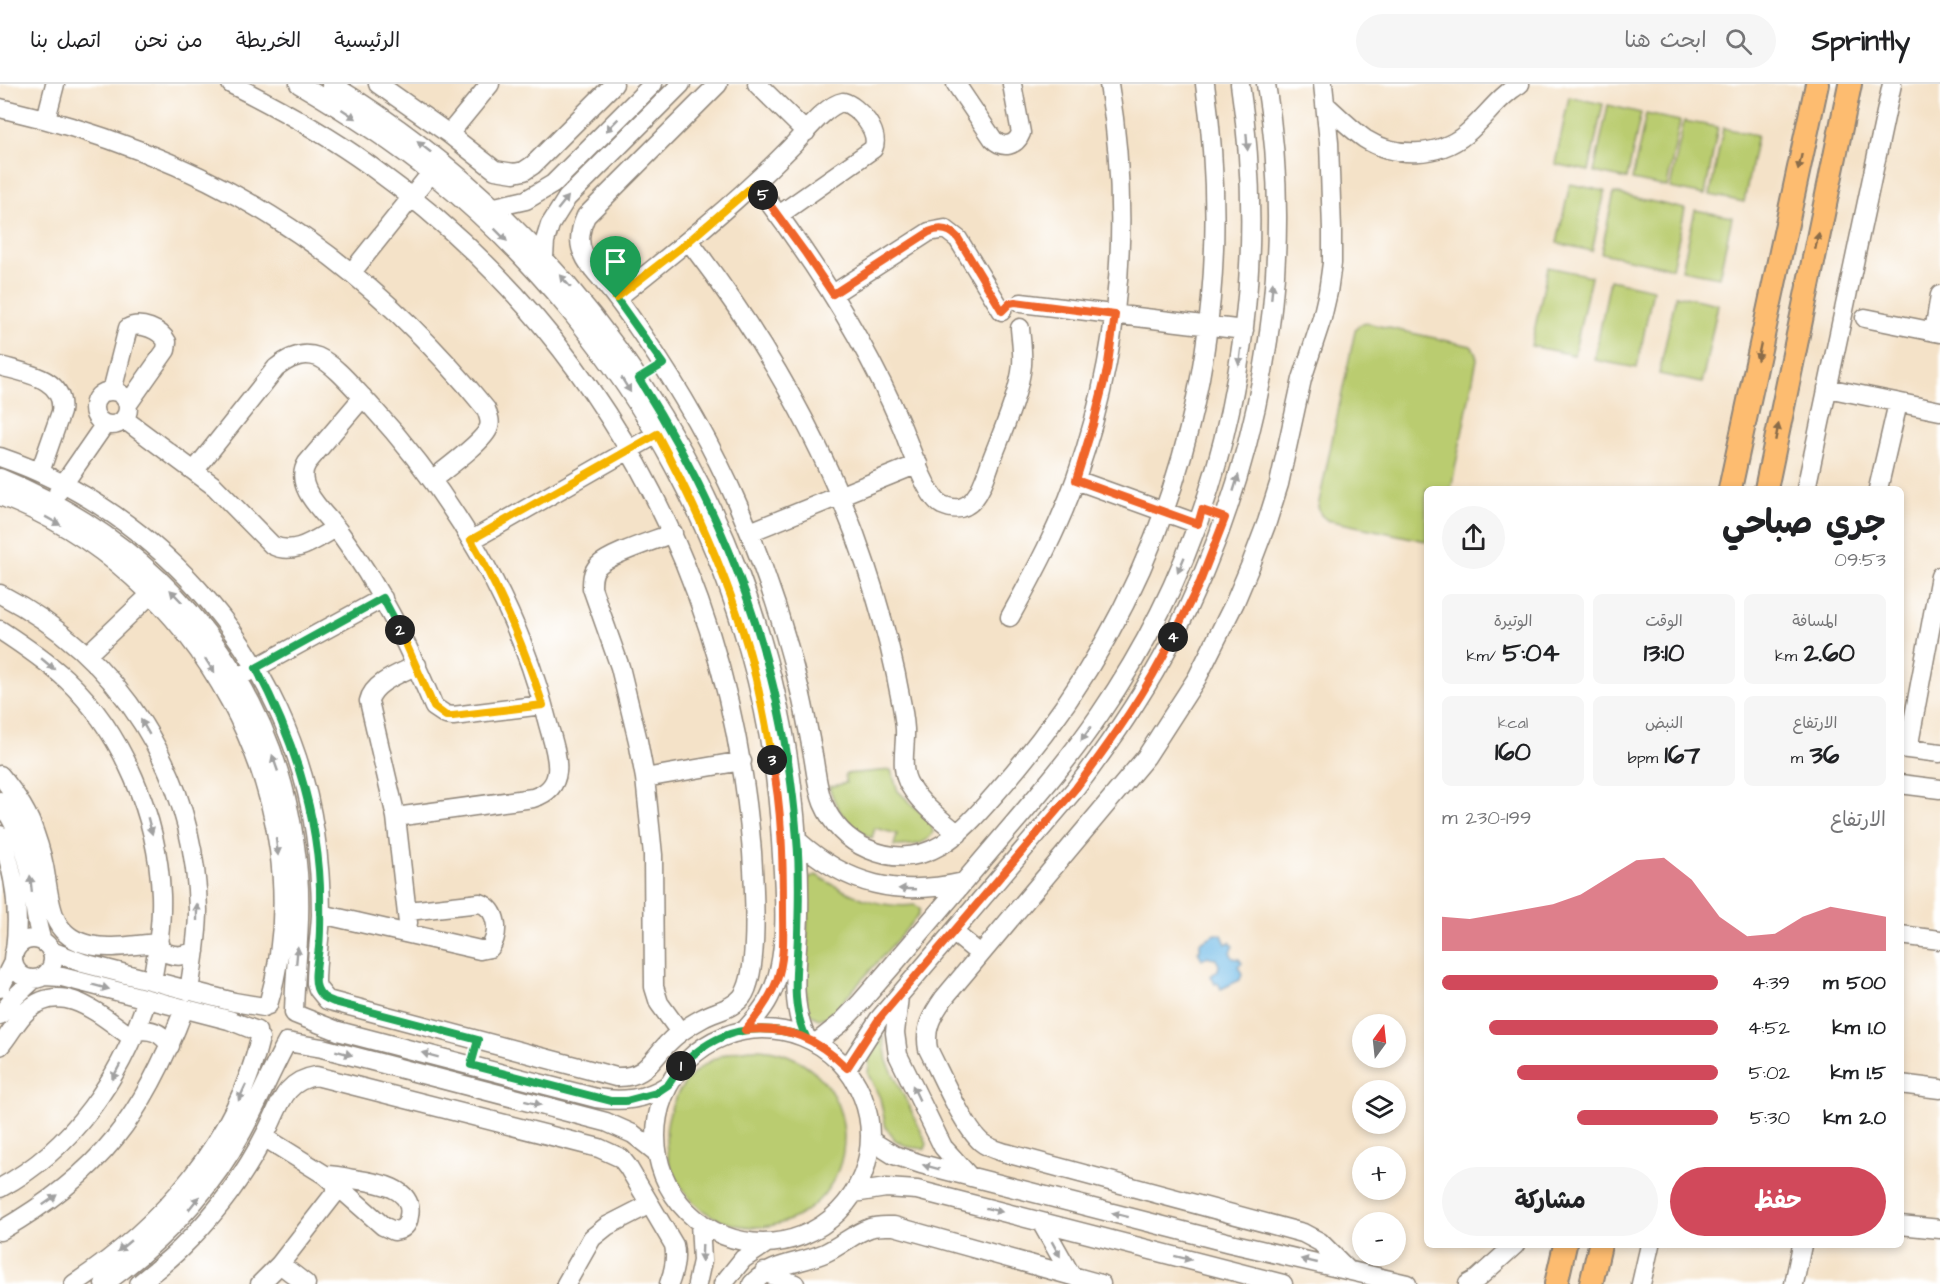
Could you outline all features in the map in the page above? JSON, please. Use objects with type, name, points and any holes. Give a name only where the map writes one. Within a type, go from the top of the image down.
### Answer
[{"type":"main road","points":[[1731,486],[1817,84]]},
{"type":"main road","points":[[1769,485],[1850,84]]},
{"type":"main road","points":[[1556,1284],[1564,1248]]},
{"type":"main road","points":[[1591,1284],[1599,1248]]},
{"type":"street","points":[[46,119],[55,84]]},
{"type":"street","points":[[0,457],[64,484],[102,507],[138,533],[172,562],[217,612],[256,668],[276,705],[305,788],[320,874],[321,914],[316,983],[327,1000],[616,1077],[626,1077],[643,1071],[680,1032],[736,1002],[748,988],[751,979],[754,918],[753,865],[742,761],[730,702],[715,645],[695,588],[673,533],[630,449],[580,375],[532,313],[454,233],[368,164],[275,106],[231,84]]},
{"type":"street","points":[[299,84],[386,138],[431,172],[484,218],[533,267],[571,311],[620,375],[657,434],[700,518],[730,594],[748,650],[773,764],[780,823],[783,881],[782,960],[769,998],[745,1030]]},
{"type":"street","points":[[331,84],[408,135],[453,170],[495,207],[544,257],[584,304],[639,379],[668,425],[699,483],[722,532],[753,614],[772,677],[783,730],[797,840],[799,914],[795,989],[797,1014],[811,1040]]},
{"type":"street","points":[[378,84],[495,170],[504,173],[524,171],[533,165],[614,84]]},
{"type":"street","points":[[449,134],[490,84]]},
{"type":"street","points":[[495,207],[526,200],[553,183],[653,84]]},
{"type":"street","points":[[544,257],[545,241],[557,211],[567,198],[681,84]]},
{"type":"street","points":[[718,84],[586,216],[579,235],[583,254],[663,364],[710,446],[750,532],[769,582],[791,653],[819,792],[831,818],[850,839],[863,847],[891,855],[905,856],[927,852],[958,834],[1016,770],[1068,701],[1091,666],[1132,590],[1164,512],[1177,475],[1196,402],[1209,326],[1213,286],[1216,203],[1205,84]]},
{"type":"street","points":[[757,84],[806,132]]},
{"type":"street","points":[[956,84],[993,139],[1006,146],[1016,142],[1021,133],[1012,84]]},
{"type":"street","points":[[1010,617],[1035,572],[1076,480],[1107,370],[1120,266],[1122,217],[1120,168],[1109,84]]},
{"type":"street","points":[[811,1040],[851,1013],[1060,769],[1108,702],[1155,621],[1200,517],[1214,475],[1232,404],[1244,330],[1251,233],[1250,183],[1240,84]]},
{"type":"street","points":[[847,1068],[870,1031],[898,996],[1076,788],[1117,732],[1170,644],[1200,582],[1225,518],[1246,446],[1264,363],[1273,286],[1275,189],[1266,84]]},
{"type":"street","points":[[1323,84],[1332,230],[1332,263],[1328,292],[1302,379],[1279,484],[1247,574],[1197,678],[1146,757],[936,1008],[928,1025],[926,1039],[928,1049],[965,1121],[982,1143],[1006,1153],[1304,1233],[1320,1242],[1347,1269]]},
{"type":"street","points":[[1326,105],[1350,128],[1367,140],[1397,151],[1425,152],[1449,144],[1464,135],[1521,84]]},
{"type":"street","points":[[1807,84],[1810,117]]},
{"type":"street","points":[[1807,486],[1893,84]]},
{"type":"street","points":[[616,298],[689,241],[755,184],[831,106],[843,102],[855,108],[874,133],[875,144],[869,153],[778,214]]},
{"type":"street","points":[[0,108],[46,119],[128,145],[207,179],[282,222],[352,272],[436,350],[489,415],[489,427],[482,438],[432,480]]},
{"type":"street","points":[[627,138],[645,157]]},
{"type":"street","points":[[352,272],[431,172]]},
{"type":"street","points":[[755,184],[833,294],[879,377],[929,492],[942,505],[961,507],[970,503],[982,489],[1018,384],[1022,364],[1020,328]]},
{"type":"street","points":[[833,294],[929,232],[945,229],[958,238],[1002,311],[1004,324],[1012,329],[1024,326],[1029,318],[1027,309],[1021,303]]},
{"type":"street","points":[[689,241],[725,288],[770,358],[810,431],[840,496],[866,566],[887,638],[905,722],[903,766],[905,777],[916,794],[958,834]]},
{"type":"street","points":[[1865,318],[1937,333],[1940,295]]},
{"type":"street","points":[[1002,311],[1010,303],[1021,303],[1244,330]]},
{"type":"street","points":[[112,391],[128,328],[136,324],[141,325],[162,335],[167,342],[166,350],[126,411],[119,424],[105,424],[99,420],[94,408],[100,396],[112,391],[122,395],[126,411],[233,503],[272,545],[279,549],[293,549],[336,528]]},
{"type":"street","points":[[195,470],[276,368],[294,356],[316,357],[325,362],[363,397],[403,442],[432,480],[471,540],[498,589],[515,627],[543,705],[558,770],[553,785],[548,791],[533,798],[396,817]]},
{"type":"street","points":[[639,379],[663,364]]},
{"type":"street","points":[[0,366],[48,382],[61,394],[62,412],[40,472]]},
{"type":"street","points":[[1827,388],[1940,411]]},
{"type":"street","points":[[363,397],[303,469],[305,489],[336,528],[383,598],[417,665],[434,707],[446,716],[543,705]]},
{"type":"street","points":[[1879,486],[1898,403]]},
{"type":"street","points":[[52,501],[105,424]]},
{"type":"street","points":[[471,540],[657,434]]},
{"type":"street","points":[[750,532],[918,464]]},
{"type":"street","points":[[0,478],[52,501],[109,537],[158,578],[201,625],[237,678],[259,722],[274,758],[295,844],[299,903],[294,1014],[296,1029],[287,1042],[242,1133],[208,1185],[169,1230],[123,1271],[104,1284]]},
{"type":"street","points":[[1076,480],[1164,512],[1225,518]]},
{"type":"street","points":[[0,496],[50,519],[86,540],[120,565],[152,594],[189,636],[232,702],[250,742],[265,785],[275,829],[281,873],[282,918],[278,963],[266,1006],[255,1021],[259,1034],[251,1071],[228,1123],[207,1157],[183,1189],[127,1245],[74,1284]]},
{"type":"street","points":[[673,533],[606,560],[594,572],[591,580],[620,667],[645,778],[653,855],[652,979],[659,1003],[680,1032]]},
{"type":"street","points":[[1940,576],[1904,748],[1940,753]]},
{"type":"street","points":[[0,594],[22,605],[56,628],[88,654],[116,684],[140,717],[160,753],[176,790],[188,830],[195,870],[198,911],[195,951],[186,1000],[170,1046],[136,1111],[89,1167],[31,1213],[0,1231]]},
{"type":"street","points":[[88,654],[152,594]]},
{"type":"street","points":[[237,678],[383,598]]},
{"type":"street","points":[[0,630],[30,649],[67,680],[98,717],[124,757],[143,801],[155,848],[160,895],[158,945],[152,981]]},
{"type":"street","points":[[409,934],[396,817],[369,701],[370,695],[377,687],[417,665]]},
{"type":"street","points":[[645,778],[742,761]]},
{"type":"street","points":[[0,775],[23,808],[34,830],[42,855],[49,904],[54,919],[64,931],[76,940],[90,945],[158,945]]},
{"type":"street","points":[[1904,785],[1940,789]]},
{"type":"street","points":[[0,801],[21,840],[30,871],[35,918],[53,962],[39,978],[16,996],[0,1015]]},
{"type":"street","points":[[0,835],[14,882],[17,923],[14,956],[18,973],[23,976],[62,977],[147,999],[266,1006],[283,1004],[294,1014],[338,1031],[611,1101],[642,1098],[668,1085]]},
{"type":"street","points":[[797,840],[833,868],[874,885],[897,889],[919,889],[964,882]]},
{"type":"street","points":[[321,914],[483,951],[493,945],[496,922],[490,907],[480,903],[408,911]]},
{"type":"street","points":[[953,932],[980,954]]},
{"type":"street","points":[[1904,936],[1940,940]]},
{"type":"street","points":[[0,988],[14,956],[24,941],[36,939],[72,960],[152,981],[186,1000],[259,1034],[270,1044],[287,1042],[329,1049],[606,1122],[633,1134],[657,1152]]},
{"type":"street","points":[[158,945],[163,952],[176,956],[195,951]]},
{"type":"street","points":[[898,996],[895,1033],[898,1055],[943,1147],[970,1177]]},
{"type":"street","points":[[0,1046],[26,1011],[48,998],[60,997],[73,999],[135,1034],[156,1032],[170,1046]]},
{"type":"street","points":[[0,1188],[49,1153],[83,1119],[111,1081],[135,1034],[147,999]]},
{"type":"street","points":[[776,1029],[811,1040],[833,1054],[847,1068],[863,1096],[869,1118],[870,1140],[866,1166],[854,1193],[836,1214],[813,1231],[793,1239],[767,1243],[732,1238],[715,1232],[684,1208],[671,1191],[662,1172],[657,1152],[656,1129],[659,1106],[668,1085],[692,1055],[708,1043],[726,1035],[745,1030],[776,1029]]},
{"type":"street","points":[[471,1065],[478,1040]]},
{"type":"street","points":[[140,1284],[181,1248],[237,1181],[264,1137],[289,1089],[297,1082],[316,1076],[610,1152],[621,1158],[674,1245],[676,1254],[669,1284]]},
{"type":"street","points":[[1904,1084],[1940,1089]]},
{"type":"street","points":[[473,1116],[480,1089]]},
{"type":"street","points":[[264,1137],[326,1175],[388,1230],[399,1230],[404,1227],[408,1220],[409,1205],[405,1198],[392,1188],[326,1175]]},
{"type":"street","points":[[870,1140],[908,1160],[970,1177],[1399,1283]]},
{"type":"street","points":[[260,1284],[280,1264],[339,1188]]},
{"type":"street","points":[[854,1193],[886,1188],[917,1190],[1283,1284]]},
{"type":"street","points":[[566,1284],[592,1238],[607,1226],[650,1204]]},
{"type":"street","points":[[1230,1243],[1259,1221]]},
{"type":"street","points":[[697,1284],[703,1248],[700,1222]]},
{"type":"street","points":[[1041,1222],[1071,1275]]},
{"type":"street","points":[[1904,1225],[1940,1229]]},
{"type":"street","points":[[758,1278],[773,1268],[809,1260],[825,1253],[863,1230],[894,1226],[1101,1284]]},
{"type":"street","points":[[723,1284],[743,1260],[767,1243]]},
{"type":"street","points":[[1641,1284],[1649,1248]]},
{"type":"street","points":[[1794,1284],[1801,1248]]},
{"type":"street","points":[[1468,1284],[1508,1251]]},
{"type":"street","points":[[1487,1284],[1508,1251]]},
{"type":"street","points":[[805,1284],[803,1270],[809,1260]]},
{"type":"street","points":[[280,1264],[306,1284]]},
{"type":"street","points":[[758,1278],[795,1284]]},
{"type":"green space","points":[[1569,97],[1603,104],[1589,171],[1555,164]]},
{"type":"green space","points":[[1608,105],[1641,113],[1627,179],[1594,172]]},
{"type":"green space","points":[[1646,114],[1680,121],[1667,187],[1632,180]]},
{"type":"green space","points":[[1684,121],[1718,127],[1705,195],[1670,188]]},
{"type":"green space","points":[[1723,128],[1757,135],[1744,202],[1710,195]]},
{"type":"green space","points":[[1570,184],[1605,191],[1592,251],[1557,243]]},
{"type":"green space","points":[[1614,193],[1685,209],[1672,268],[1601,253]]},
{"type":"green space","points":[[1695,210],[1732,217],[1719,277],[1682,270]]},
{"type":"green space","points":[[1548,267],[1591,276],[1574,355],[1531,346]]},
{"type":"green space","points":[[1610,280],[1653,289],[1637,368],[1594,360]]},
{"type":"green space","points":[[1676,295],[1718,304],[1702,383],[1659,374]]},
{"type":"green space","points":[[1366,323],[1471,346],[1475,351],[1477,359],[1452,486],[1424,486],[1424,541],[1327,520],[1321,515],[1318,507],[1355,331],[1359,325]]},
{"type":"green space","points":[[891,770],[898,791],[931,822],[933,832],[922,843],[894,846],[897,834],[875,828],[872,838],[850,824],[835,803],[829,787],[846,783],[845,774]]},
{"type":"green space","points":[[816,875],[863,899],[888,905],[915,905],[920,909],[918,916],[830,1016],[818,1019],[808,1013],[806,1007],[808,878]]},
{"type":"green space","points":[[883,1037],[887,1061],[924,1137],[927,1144],[925,1149],[908,1147],[895,1140],[886,1128],[880,1098],[868,1074],[870,1052]]},
{"type":"green space","points":[[755,1049],[789,1056],[818,1075],[837,1104],[844,1138],[837,1172],[818,1201],[789,1220],[755,1227],[721,1220],[692,1201],[673,1172],[666,1138],[673,1104],[692,1075],[721,1056]]},
{"type":"water","points":[[1216,934],[1222,935],[1226,944],[1230,942],[1233,946],[1230,952],[1233,958],[1239,959],[1242,963],[1238,966],[1242,974],[1240,980],[1221,989],[1211,976],[1218,970],[1219,965],[1216,959],[1208,956],[1202,960],[1198,951],[1200,942]]},
{"type":"route","points":[[616,298],[663,364],[639,379],[668,425],[718,522],[757,624],[772,677],[792,784],[797,840],[799,914],[795,1002],[806,1037],[776,1029],[760,1028],[726,1035],[708,1043],[692,1055],[668,1085],[656,1093],[626,1101],[611,1101],[471,1065],[478,1040],[327,1000],[316,983],[321,914],[320,874],[314,831],[305,788],[292,746],[276,705],[256,668],[383,598],[403,635],[434,707],[439,712],[446,716],[453,716],[543,705],[515,627],[498,589],[471,540],[657,434],[685,486],[730,594],[748,650],[773,764],[780,823],[783,881],[782,960],[769,998],[745,1030],[760,1028],[776,1029],[791,1032],[806,1037],[833,1054],[847,1068],[879,1019],[1076,788],[1117,732],[1170,644],[1200,582],[1225,518],[1202,510],[1198,524],[1076,480],[1107,370],[1115,315],[1015,302],[1005,306],[1002,311],[958,238],[945,229],[929,232],[833,294],[755,184],[689,241],[616,298]]}]
